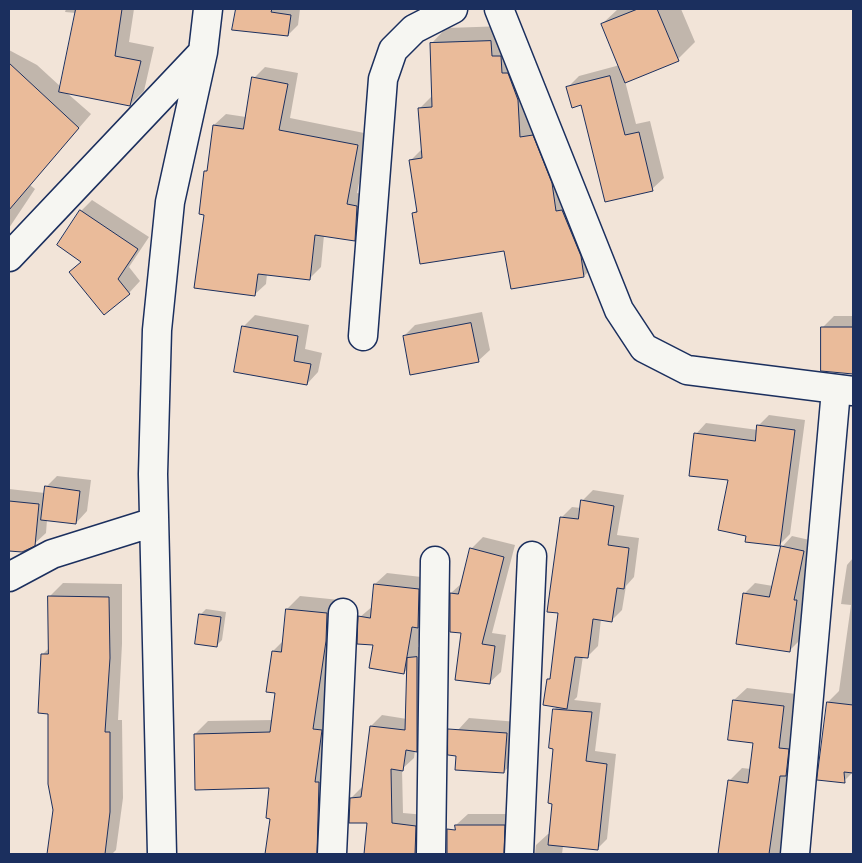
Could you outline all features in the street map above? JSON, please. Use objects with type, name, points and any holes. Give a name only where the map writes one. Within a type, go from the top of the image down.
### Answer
[{"type":"street","points":[[162,854],[154,522],[157,330],[170,202],[203,52],[208,9]]},
{"type":"street","points":[[363,336],[383,79],[393,50],[414,29],[453,9]]},
{"type":"street","points":[[499,9],[619,310],[644,348],[687,370],[845,390],[795,854]]},
{"type":"street","points":[[9,257],[203,52]]},
{"type":"street","points":[[9,578],[52,554],[154,522]]},
{"type":"street","points":[[519,854],[532,556]]},
{"type":"street","points":[[431,854],[435,561]]},
{"type":"street","points":[[332,854],[342,613]]},
{"type":"building","points":[[76,9],[122,9],[115,56],[141,61],[130,106],[59,92]]},
{"type":"building","points":[[236,9],[272,9],[271,12],[291,15],[288,36],[232,30]]},
{"type":"building","points":[[638,9],[657,9],[679,61],[625,83],[601,24]]},
{"type":"building","points":[[491,41],[492,56],[501,56],[502,73],[508,73],[518,100],[520,137],[533,135],[552,183],[556,211],[562,210],[581,256],[584,277],[511,289],[504,251],[420,264],[412,213],[417,212],[409,160],[422,158],[418,108],[432,107],[430,43]]},
{"type":"building","points":[[9,63],[79,128],[9,210]]},
{"type":"building","points":[[610,76],[625,135],[639,132],[653,191],[605,202],[581,105],[572,108],[566,87]]},
{"type":"building","points":[[252,77],[288,84],[279,130],[358,145],[347,204],[357,206],[355,241],[315,235],[310,280],[258,274],[255,296],[194,288],[204,215],[199,214],[204,171],[207,171],[213,125],[243,129]]},
{"type":"building","points":[[80,210],[138,249],[118,279],[130,294],[104,315],[69,272],[81,262],[57,245]]},
{"type":"building","points":[[471,323],[479,362],[410,375],[403,336]]},
{"type":"building","points":[[242,326],[298,336],[294,361],[311,364],[307,385],[234,372]]},
{"type":"building","points":[[821,327],[853,327],[853,374],[821,371]]},
{"type":"building","points":[[757,425],[795,430],[780,546],[745,542],[746,536],[718,530],[728,480],[689,476],[694,433],[755,441]]},
{"type":"building","points":[[45,486],[80,491],[76,524],[41,520]]},
{"type":"building","points":[[581,500],[614,506],[608,545],[629,548],[624,589],[617,588],[612,622],[593,619],[588,658],[575,657],[567,709],[543,705],[547,679],[550,679],[558,613],[547,612],[560,517],[578,519]]},
{"type":"building","points":[[9,501],[39,504],[35,546],[22,552],[9,551]]},
{"type":"building","points":[[781,546],[804,551],[794,600],[797,600],[790,652],[736,644],[743,593],[769,597]]},
{"type":"building","points":[[470,548],[504,557],[482,644],[495,646],[490,684],[455,680],[461,633],[450,632],[450,593],[458,594]]},
{"type":"building","points":[[374,584],[419,589],[418,628],[412,627],[404,674],[369,668],[373,645],[357,644],[358,616],[370,618]]},
{"type":"building","points":[[48,596],[109,597],[110,658],[105,732],[110,732],[110,812],[105,854],[47,854],[53,810],[48,784],[48,714],[38,713],[41,654],[48,654]]},
{"type":"building","points":[[286,609],[327,613],[326,641],[313,729],[322,730],[315,782],[319,782],[317,854],[265,854],[270,819],[266,818],[269,788],[195,790],[194,734],[270,732],[275,693],[266,692],[272,651],[281,652]]},
{"type":"building","points":[[199,614],[221,617],[217,647],[195,644]]},
{"type":"building","points":[[417,657],[417,752],[406,750],[403,771],[391,769],[392,823],[416,826],[415,854],[364,854],[367,823],[349,823],[350,798],[361,797],[370,726],[405,730],[407,658]]},
{"type":"building","points":[[733,700],[784,706],[779,748],[789,749],[786,776],[780,776],[769,854],[718,854],[728,780],[748,783],[753,743],[728,740]]},
{"type":"building","points":[[827,702],[853,705],[853,773],[844,772],[845,783],[817,780]]},
{"type":"building","points":[[553,709],[592,712],[586,761],[607,764],[598,850],[548,845],[552,804],[548,803],[553,749],[549,748]]},
{"type":"building","points":[[448,729],[507,733],[504,773],[455,770],[456,756],[448,755]]},
{"type":"building","points":[[455,825],[505,825],[504,854],[447,854],[447,829],[455,830]]}]
